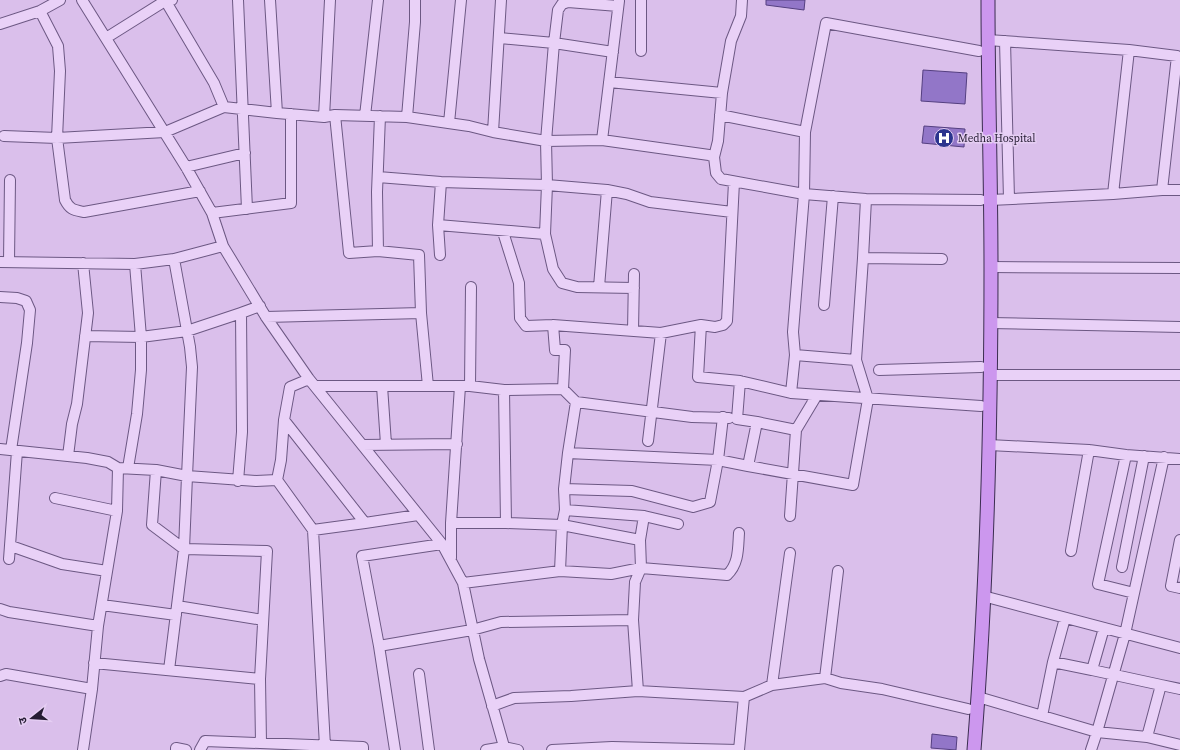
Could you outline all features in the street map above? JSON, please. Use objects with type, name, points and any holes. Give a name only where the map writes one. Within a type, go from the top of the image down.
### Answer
[{"type":"main road","points":[[980,0],[979,51],[986,200],[991,267],[987,330]]},
{"type":"main road","points":[[974,750],[984,596],[989,445],[986,371],[988,0]]},
{"type":"main road","points":[[965,750],[975,596],[981,445],[981,406],[986,371]]},
{"type":"street","points":[[0,24],[40,11],[60,0]]},
{"type":"street","points":[[82,0],[165,132],[200,191],[212,212],[223,246],[266,318],[312,383],[442,544],[451,558],[463,583],[472,630],[505,749]]},
{"type":"street","points":[[106,38],[167,0],[214,83],[224,107]]},
{"type":"street","points":[[238,0],[247,209]]},
{"type":"street","points":[[270,0],[277,113]]},
{"type":"street","points":[[324,117],[330,0]]},
{"type":"street","points":[[365,116],[378,0]]},
{"type":"street","points":[[407,117],[415,22],[415,0]]},
{"type":"street","points":[[449,123],[461,0]]},
{"type":"street","points":[[493,132],[500,38],[501,0]]},
{"type":"street","points":[[640,51],[641,0]]},
{"type":"street","points":[[742,0],[741,16],[731,41],[722,92],[718,141],[714,157],[716,173],[721,180],[804,194],[866,198],[986,200],[1180,190]]},
{"type":"street","points":[[602,140],[619,3],[568,2],[562,4],[558,10],[554,43],[546,141],[547,186],[544,234],[553,269],[562,283],[577,287],[634,288]]},
{"type":"street","points":[[40,11],[58,46],[60,71],[57,138],[65,200],[68,207],[84,212],[200,191]]},
{"type":"street","points":[[791,393],[795,355],[793,332],[804,194],[805,132],[826,23],[979,51]]},
{"type":"street","points":[[500,38],[554,43],[612,52]]},
{"type":"street","points":[[988,40],[1129,50],[1177,56],[1162,190]]},
{"type":"street","points":[[1005,41],[1009,199]]},
{"type":"street","points":[[1112,194],[1129,50]]},
{"type":"street","points":[[609,82],[722,92]]},
{"type":"street","points":[[4,136],[57,138],[165,132],[224,107],[324,117],[335,115],[407,117],[469,126],[493,132],[546,141],[602,140],[709,154],[714,157]]},
{"type":"street","points":[[212,212],[291,203],[291,114]]},
{"type":"street","points":[[335,115],[349,253],[378,251],[419,255],[421,313],[428,386]]},
{"type":"street","points":[[378,251],[380,116]]},
{"type":"street","points":[[720,116],[805,132]]},
{"type":"street","points":[[186,167],[244,153]]},
{"type":"street","points":[[378,177],[441,182],[607,190],[627,194],[650,202],[732,212]]},
{"type":"street","points":[[10,180],[5,262],[135,264],[174,259],[223,246]]},
{"type":"street","points":[[440,255],[438,226],[441,182]]},
{"type":"street","points":[[503,232],[519,283],[520,318],[526,326],[554,325],[661,333],[701,325],[715,327],[723,325],[727,321],[734,182]]},
{"type":"street","points":[[599,287],[607,190]]},
{"type":"street","points":[[824,305],[833,196]]},
{"type":"street","points":[[568,453],[718,460],[853,485],[868,399],[856,360],[866,198]]},
{"type":"street","points":[[438,226],[544,234]]},
{"type":"street","points":[[863,258],[942,259]]},
{"type":"street","points":[[169,670],[184,549],[192,367],[190,347],[174,259]]},
{"type":"street","points":[[68,456],[72,424],[77,404],[88,313],[83,264]]},
{"type":"street","points":[[83,750],[92,690],[98,626],[123,468],[137,414],[141,370],[141,337],[135,264]]},
{"type":"street","points":[[991,267],[1180,268]]},
{"type":"street","points":[[633,331],[634,274]]},
{"type":"street","points":[[451,558],[451,523],[457,444],[465,386],[471,287]]},
{"type":"street","points":[[0,297],[17,298],[26,301],[30,310],[14,450],[9,559]]},
{"type":"street","points":[[85,336],[141,337],[187,331],[260,306]]},
{"type":"street","points":[[238,481],[242,432],[241,313]]},
{"type":"street","points":[[266,318],[421,313]]},
{"type":"street","points":[[554,325],[555,350],[565,350],[563,389]]},
{"type":"street","points":[[701,325],[698,377],[740,381],[791,393],[981,406]]},
{"type":"street","points":[[987,330],[1180,327]]},
{"type":"street","points":[[648,441],[661,333]]},
{"type":"street","points":[[795,355],[856,360]]},
{"type":"street","points":[[879,370],[1180,375]]},
{"type":"street","points":[[737,419],[740,381]]},
{"type":"street","points":[[325,746],[313,530],[277,480],[281,460],[284,420],[290,387],[312,383],[382,386],[465,386],[504,390],[563,389],[576,402],[692,417],[723,417],[796,430]]},
{"type":"street","points":[[382,386],[386,444]]},
{"type":"street","points":[[504,390],[506,523]]},
{"type":"street","points":[[790,516],[796,430],[816,395]]},
{"type":"street","points":[[560,571],[562,525],[565,510],[564,489],[576,402]]},
{"type":"street","points":[[564,489],[632,491],[693,507],[710,502],[718,460],[723,417]]},
{"type":"street","points":[[284,420],[365,524]]},
{"type":"street","points":[[748,466],[757,422]]},
{"type":"street","points":[[362,445],[457,444]]},
{"type":"street","points":[[989,445],[1089,450],[1126,455],[1180,458]]},
{"type":"street","points":[[0,449],[87,458],[108,462],[123,468],[156,470],[187,476],[238,481],[277,480]]},
{"type":"street","points":[[1071,551],[1089,450]]},
{"type":"street","points":[[1126,455],[1098,584],[1134,593]]},
{"type":"street","points":[[1122,567],[1144,456]]},
{"type":"street","points":[[1091,750],[1125,634],[1164,457]]},
{"type":"street","points":[[156,470],[152,524],[184,549],[267,551],[260,678],[261,743]]},
{"type":"street","points":[[55,498],[117,511]]},
{"type":"street","points":[[565,510],[644,516],[678,524]]},
{"type":"street","points":[[313,530],[365,524],[418,515]]},
{"type":"street","points":[[638,691],[633,620],[635,582],[641,568],[640,540],[644,516]]},
{"type":"street","points":[[451,523],[562,525],[640,540]]},
{"type":"street","points":[[463,583],[560,571],[611,574],[641,568],[727,575],[733,570],[736,563],[739,533]]},
{"type":"street","points":[[1180,540],[1171,586],[1180,588]]},
{"type":"street","points":[[395,750],[379,646],[362,556],[442,544]]},
{"type":"street","points":[[10,546],[62,564],[107,571]]},
{"type":"street","points":[[772,685],[790,553]]},
{"type":"street","points":[[825,678],[838,571]]},
{"type":"street","points":[[611,574],[635,582]]},
{"type":"street","points":[[984,596],[1180,648]]},
{"type":"street","points":[[102,604],[263,620]]},
{"type":"street","points":[[0,610],[98,626]]},
{"type":"street","points":[[1042,716],[1053,662],[1065,618]]},
{"type":"street","points":[[379,646],[472,630],[502,622],[633,620]]},
{"type":"street","points":[[1092,670],[1104,628]]},
{"type":"street","points":[[1053,662],[1113,676],[1180,689]]},
{"type":"street","points":[[94,663],[260,678]]},
{"type":"street","points":[[0,676],[6,674],[92,690]]},
{"type":"street","points":[[419,674],[429,750]]},
{"type":"street","points":[[492,706],[514,698],[571,696],[638,691],[744,697],[772,685],[825,678],[841,683],[882,689],[968,709]]},
{"type":"street","points":[[1147,737],[1161,685]]},
{"type":"street","points":[[552,750],[612,747],[738,750],[744,697]]},
{"type":"street","points":[[978,697],[1097,732],[1147,737],[1180,745]]},
{"type":"street","points":[[200,750],[205,741],[363,747],[363,750]]},
{"type":"street","points":[[176,750],[176,748],[186,750]]},
{"type":"street","points":[[486,750],[518,750]]},
{"type":"building","points":[[766,0],[805,0],[804,10],[766,5]]},
{"type":"building","points":[[923,70],[967,73],[965,104],[921,101]]},
{"type":"building","points":[[924,126],[965,129],[964,147],[922,143]]},
{"type":"building","points":[[932,734],[957,737],[956,750],[931,748]]},
{"type":"place","name":"Medha Hospital","points":[[944,138]]}]
